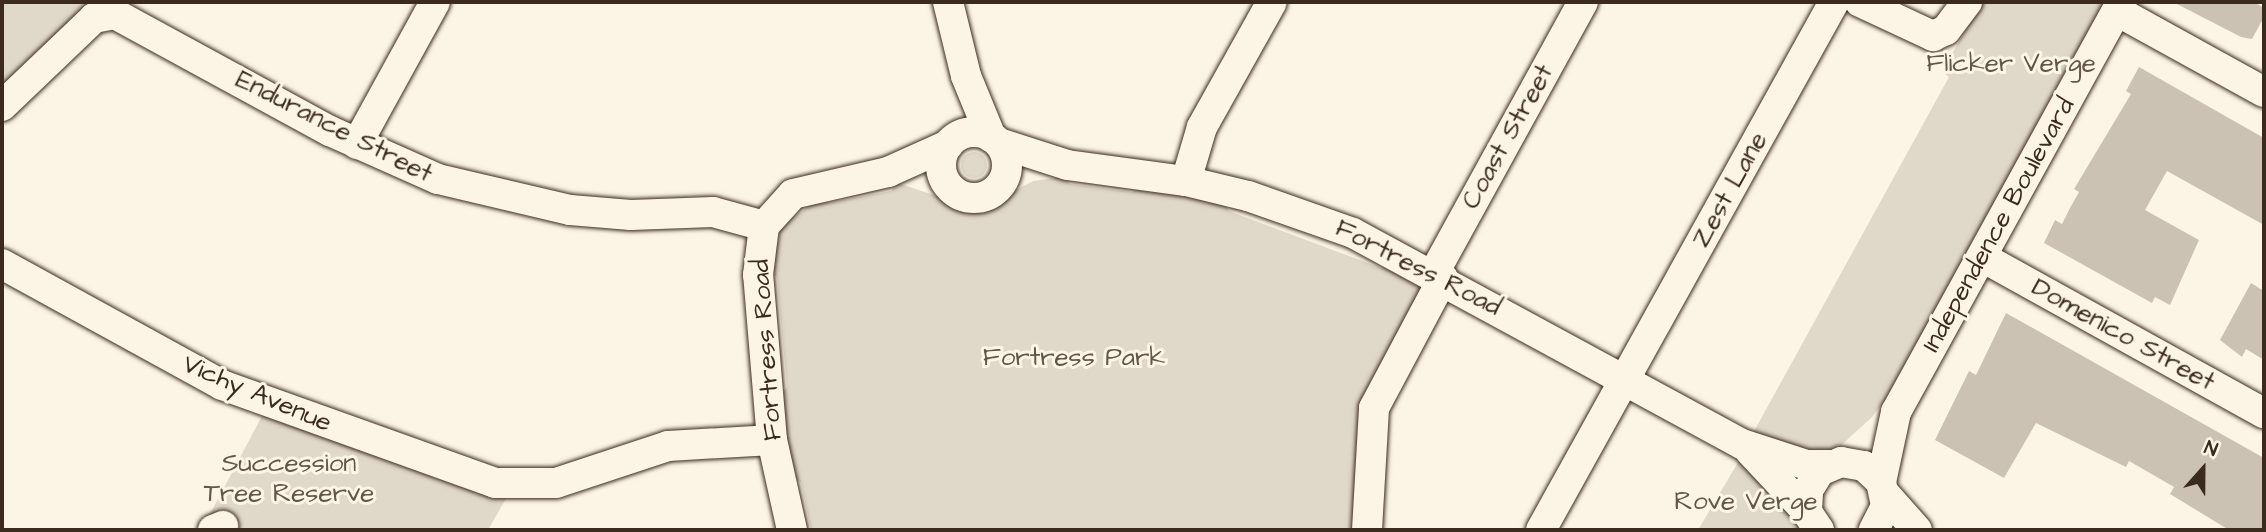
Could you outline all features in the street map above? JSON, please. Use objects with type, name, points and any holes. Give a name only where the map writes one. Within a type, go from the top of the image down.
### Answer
[{"type":"street","points":[[358,144],[435,2]]},
{"type":"street","points":[[948,2],[966,76],[1007,171],[999,188],[974,199],[949,187],[941,171],[952,141],[966,76]]},
{"type":"street","points":[[1186,181],[1202,127],[1272,2]]},
{"type":"street","name":"Coast Street","points":[[1367,530],[1377,400],[1438,276],[1583,2]]},
{"type":"street","name":"Zest Lane","points":[[1541,530],[1834,2]]},
{"type":"street","points":[[1860,2],[1933,36],[1947,30],[1967,2]]},
{"type":"street","points":[[2119,6],[2264,92]]},
{"type":"street","name":"Independence Boulevard","points":[[1874,530],[1883,518],[1883,488],[1896,412],[2119,6]]},
{"type":"street","points":[[2,106],[107,9]]},
{"type":"street","name":"Endurance Street","points":[[107,9],[358,144],[438,179],[536,205],[631,215],[713,212],[764,226]]},
{"type":"street","points":[[952,141],[972,132],[995,140]]},
{"type":"street","name":"Fortress Road","points":[[995,140],[1067,165],[1186,181],[1302,213],[1438,276],[1742,443],[1807,465],[1864,466],[1883,488]]},
{"type":"street","name":"Fortress Road","points":[[792,530],[772,440],[758,275],[764,226],[793,194],[888,172],[952,141]]},
{"type":"street","name":"Fortress Road","points":[[999,188],[1067,165]]},
{"type":"street","name":"Fortress Road","points":[[888,172],[949,187]]},
{"type":"street","name":"Domenico Street","points":[[1982,257],[2264,413]]},
{"type":"street","name":"Vichy Avenue","points":[[2,264],[222,385],[495,483],[556,484],[668,446],[772,440]]},
{"type":"street","name":"Independence Boulevard","points":[[1811,523],[1812,480],[1896,412]]},
{"type":"street","name":"Fortress Road","points":[[1742,443],[1811,523]]},
{"type":"street","points":[[1883,488],[1917,530]]},
{"type":"green space","points":[[2,2],[92,2],[2,90]]},
{"type":"green space","name":"Flicker Verge","points":[[1981,2],[2109,2],[1896,386],[1871,418],[1837,449],[1816,455],[1752,435],[1949,77],[1942,72]]},
{"type":"green space","points":[[974,152],[983,156],[987,165],[983,174],[974,178],[965,174],[961,165],[965,156]]},
{"type":"green space","name":"Fortress Park","points":[[1062,177],[1070,184],[1132,192],[1143,186],[1223,202],[1229,211],[1381,268],[1393,266],[1423,283],[1420,299],[1374,382],[1357,530],[811,530],[801,483],[792,475],[780,397],[787,387],[777,277],[770,270],[782,226],[820,198],[829,203],[891,191],[898,183],[978,210],[1033,181]]},
{"type":"green space","name":"Succession Tree Reserve","points":[[263,414],[457,486],[507,497],[488,530],[227,530],[208,518]]},
{"type":"green space","name":"Rove Verge","points":[[1740,459],[1797,519],[1799,530],[1698,530]]},
{"type":"building","points":[[2173,2],[2254,2],[2264,8],[2264,17],[2252,39],[2241,37]]},
{"type":"building","points":[[2139,67],[2264,138],[2264,225],[2167,171],[2145,210],[2199,240],[2170,305],[2155,297],[2152,303],[2044,243],[2055,220],[2062,224],[2079,192],[2074,189],[2131,94],[2126,91]]},
{"type":"building","points":[[2251,283],[2264,291],[2264,360],[2246,349],[2242,357],[2220,340]]},
{"type":"building","points":[[2006,313],[2264,458],[2264,530],[2229,530],[2170,494],[2174,487],[2129,461],[2126,467],[2036,423],[2004,478],[1935,440],[1969,371],[1976,375]]}]
